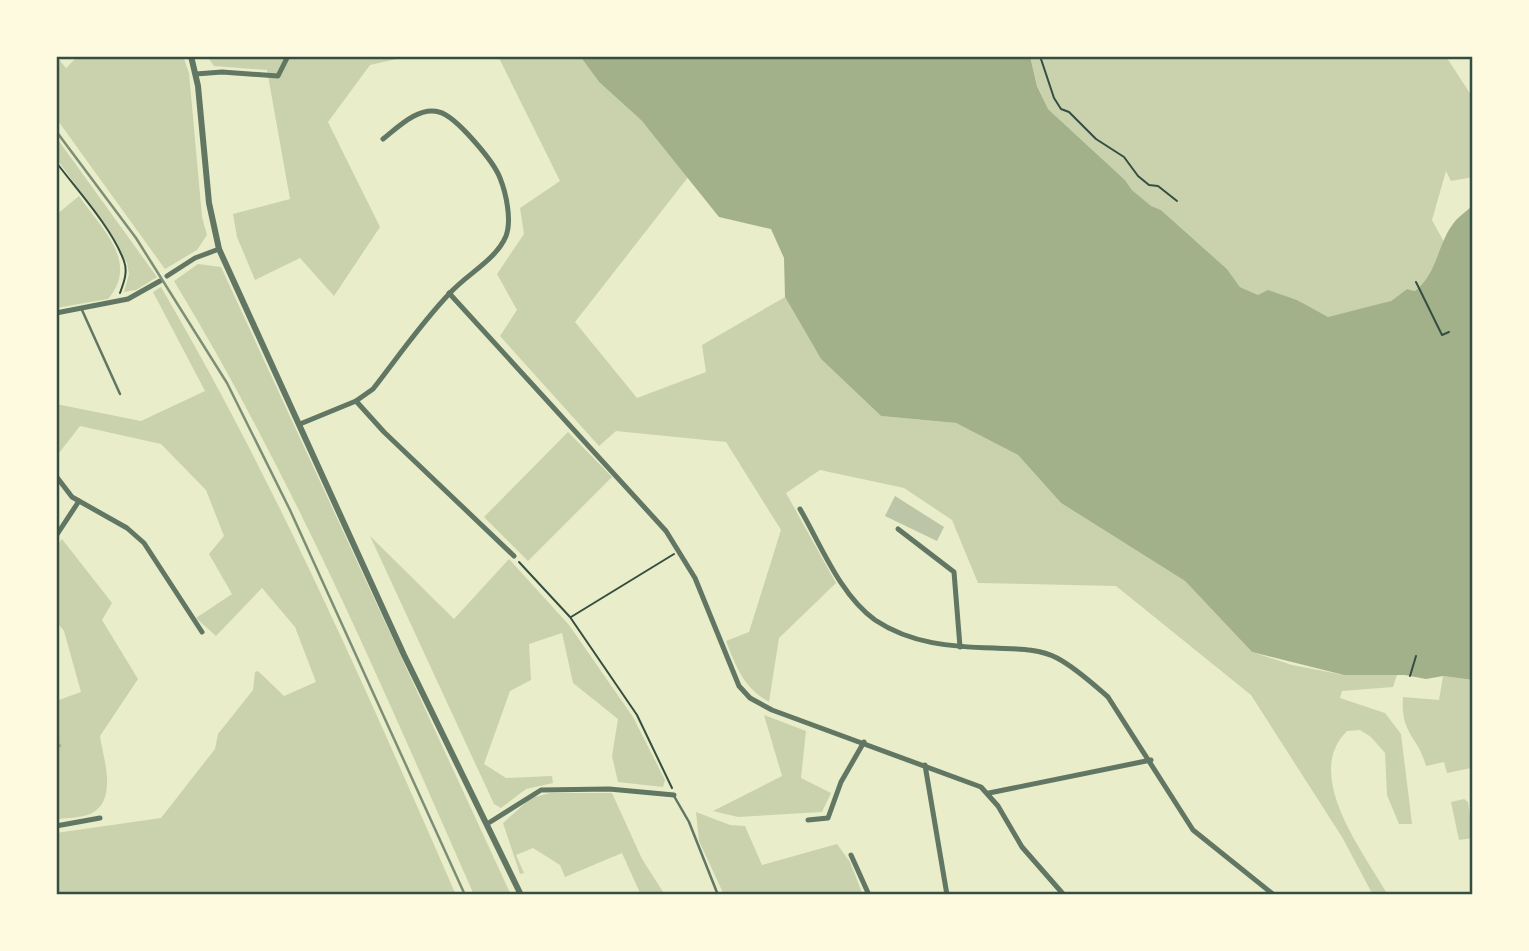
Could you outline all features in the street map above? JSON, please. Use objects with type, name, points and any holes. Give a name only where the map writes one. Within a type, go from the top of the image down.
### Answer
[{"type":"street","points":[[191,56],[196,74],[209,204],[219,248],[404,655],[521,895]]},
{"type":"street","points":[[196,74],[222,72],[278,76],[288,56]]},
{"type":"street","points":[[300,424],[356,401],[373,389],[449,293],[499,248],[507,233],[508,211],[500,176],[451,118],[439,111],[426,112],[409,119],[383,139]]},
{"type":"street","points":[[167,276],[195,258],[219,248]]},
{"type":"street","points":[[56,313],[121,301],[160,281]]},
{"type":"street","points":[[449,293],[645,505],[679,551],[701,594],[729,667],[744,693],[772,710],[925,765],[989,793],[1022,847],[1064,895]]},
{"type":"street","points":[[356,401],[384,432],[514,556]]},
{"type":"street","points":[[56,476],[79,501],[136,535],[152,554],[202,632]]},
{"type":"street","points":[[56,537],[79,501]]},
{"type":"street","points":[[800,509],[847,590],[874,619],[905,636],[960,647],[1025,649],[1056,657],[1108,697],[1151,760],[1193,830],[1274,895]]},
{"type":"street","points":[[898,529],[954,572],[960,647]]},
{"type":"street","points":[[808,820],[828,818],[841,782],[864,742]]},
{"type":"street","points":[[989,793],[1151,760]]},
{"type":"street","points":[[925,765],[947,895]]},
{"type":"street","points":[[487,824],[541,790],[609,789],[674,795]]},
{"type":"street","points":[[56,825],[100,818]]},
{"type":"street","points":[[851,855],[869,895]]},
{"type":"lane","points":[[82,310],[120,394]]},
{"type":"lane","points":[[674,795],[689,822],[718,895]]},
{"type":"path","points":[[1040,56],[1054,98],[1061,108],[1069,111],[1079,125],[1096,139],[1124,157],[1138,176],[1149,185],[1158,186],[1177,201]]},
{"type":"path","points":[[56,162],[104,227],[124,261],[126,272],[121,301]]},
{"type":"path","points":[[1416,282],[1442,335],[1449,332]]},
{"type":"path","points":[[570,617],[679,551]]},
{"type":"path","points":[[514,556],[570,617],[637,715],[670,779],[674,795]]},
{"type":"path","points":[[1410,676],[1416,656]]},
{"type":"shaded area","points":[[56,56],[66,68],[78,56],[183,56],[189,73],[202,217],[207,235],[197,250],[165,269],[56,118]]},
{"type":"shaded area","points":[[207,56],[410,56],[370,65],[328,122],[380,227],[334,296],[300,258],[255,280],[237,237],[233,214],[290,199],[267,70],[214,66]]},
{"type":"shaded area","points":[[498,56],[580,56],[599,82],[642,121],[689,176],[575,322],[637,398],[706,372],[702,345],[785,297],[821,359],[881,416],[956,423],[1018,455],[1061,503],[1185,581],[1252,652],[1292,665],[1344,675],[1397,675],[1393,687],[1342,691],[1340,698],[1385,713],[1401,734],[1412,824],[1399,824],[1387,795],[1385,753],[1371,737],[1360,730],[1347,731],[1335,749],[1331,769],[1334,791],[1342,814],[1388,895],[1373,895],[1342,837],[1251,695],[1116,586],[978,583],[952,520],[904,488],[820,470],[786,493],[836,583],[779,638],[769,702],[753,690],[737,668],[726,641],[749,632],[781,530],[726,442],[616,431],[599,446],[500,336],[517,310],[497,274],[524,234],[520,208],[560,181]]},
{"type":"shaded area","points":[[580,56],[1030,56],[1037,86],[1048,109],[1125,180],[1132,190],[1151,206],[1161,210],[1227,269],[1240,287],[1258,295],[1268,290],[1297,300],[1328,317],[1391,301],[1407,289],[1415,291],[1429,275],[1456,220],[1473,205],[1473,680],[1443,676],[1426,679],[1405,675],[1344,675],[1252,652],[1185,581],[1061,503],[1018,455],[956,423],[881,416],[821,359],[785,297],[784,258],[771,229],[719,217],[642,121],[599,82]]},
{"type":"shaded area","points":[[1030,56],[1450,56],[1447,58],[1473,98],[1473,177],[1451,181],[1446,171],[1432,220],[1444,242],[1433,269],[1415,291],[1407,289],[1388,303],[1328,317],[1320,315],[1297,300],[1271,293],[1258,295],[1240,287],[1227,269],[1161,210],[1150,206],[1132,190],[1125,180],[1047,108],[1037,85]]},
{"type":"shaded area","points":[[56,137],[157,277],[136,290],[124,292],[129,274],[127,263],[106,227],[56,158]]},
{"type":"shaded area","points":[[79,196],[114,246],[120,272],[117,285],[108,299],[56,308],[56,215]]},
{"type":"shaded area","points":[[198,264],[221,267],[511,895],[474,895],[370,661],[297,506],[217,355],[174,281]]},
{"type":"shaded area","points":[[161,287],[243,435],[318,586],[456,895],[56,895],[56,833],[161,818],[215,749],[218,734],[253,690],[255,672],[258,671],[284,696],[316,682],[295,627],[262,588],[216,636],[196,618],[232,594],[209,554],[224,536],[206,490],[161,444],[80,426],[56,457],[56,404],[141,421],[205,391],[153,292]]},
{"type":"shaded area","points":[[568,432],[612,477],[528,561],[484,517]]},
{"type":"shaded area","points":[[370,536],[454,619],[509,559],[569,625],[633,717],[665,780],[663,787],[618,782],[612,756],[618,719],[573,683],[562,633],[529,644],[531,680],[510,691],[484,764],[506,778],[552,776],[553,783],[526,789],[501,808],[494,804]]},
{"type":"shaded area","points":[[62,539],[112,603],[102,620],[138,679],[100,736],[107,789],[99,808],[90,814],[56,819],[56,701],[81,692],[64,631],[56,621],[56,547]]},
{"type":"shaded area","points":[[1443,676],[1473,680],[1473,777],[1471,768],[1447,773],[1444,762],[1426,766],[1404,719],[1403,697],[1439,700]]},
{"type":"shaded area","points":[[764,715],[806,731],[801,778],[831,793],[822,812],[738,817],[713,811],[782,776]]},
{"type":"shaded area","points":[[550,793],[612,793],[642,859],[665,895],[641,895],[622,853],[565,877],[560,865],[533,848],[516,855],[524,873],[520,874],[503,823],[531,798]]},
{"type":"shaded area","points":[[1464,799],[1468,802],[1473,838],[1459,840],[1451,802]]},
{"type":"shaded area","points":[[696,812],[730,825],[745,826],[762,865],[837,844],[850,862],[863,895],[724,895],[699,841]]},
{"type":"building","points":[[895,496],[944,527],[937,541],[885,516]]},
{"type":"waterway","points":[[56,742],[60,746]]},
{"type":"railway","points":[[56,131],[136,238],[227,383],[290,510],[465,895]]}]
